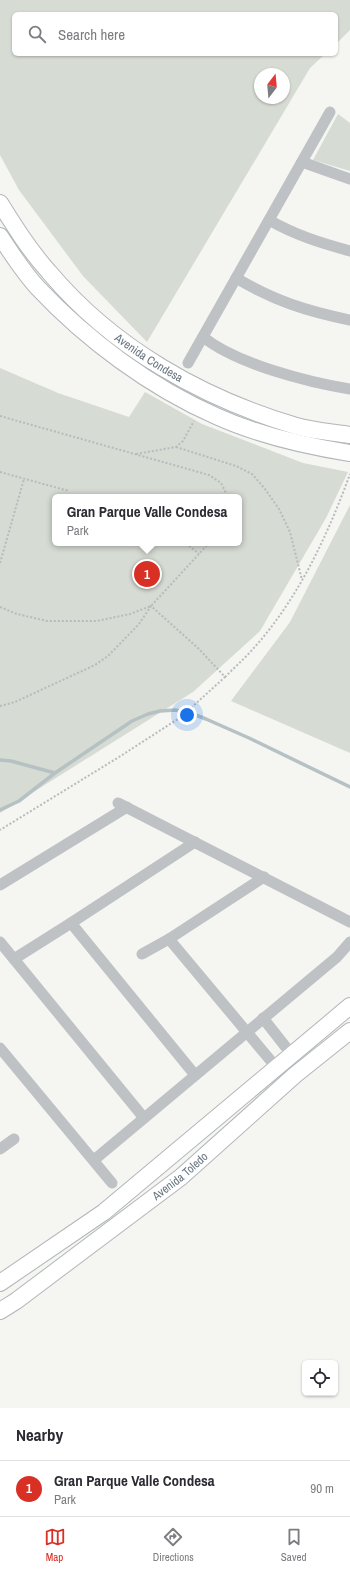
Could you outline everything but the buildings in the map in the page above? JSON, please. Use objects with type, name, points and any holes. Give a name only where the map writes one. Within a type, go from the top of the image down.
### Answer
[{"type":"street","points":[[188,363],[330,112]]},
{"type":"street","points":[[302,162],[350,179]]},
{"type":"street","name":"Avenida Condesa","points":[[0,203],[23,239],[49,273],[84,309],[130,348],[172,374],[231,402],[297,426],[350,434]]},
{"type":"street","points":[[269,220],[310,239],[350,251]]},
{"type":"street","name":"Avenida Condesa","points":[[0,236],[37,287],[73,322],[119,360],[166,392],[217,416],[274,437],[350,453]]},
{"type":"street","points":[[236,278],[284,303],[318,314],[350,320]]},
{"type":"street","points":[[203,337],[216,347],[287,375],[350,389]]},
{"type":"street","points":[[0,885],[123,805],[350,922]]},
{"type":"street","points":[[14,959],[71,924],[195,842]]},
{"type":"street","points":[[142,954],[264,877]]},
{"type":"street","points":[[71,924],[196,1075]]},
{"type":"street","points":[[169,938],[247,1032],[284,1061],[296,1076]]},
{"type":"street","points":[[0,942],[144,1118]]},
{"type":"street","points":[[94,1160],[337,957],[350,942]]},
{"type":"street","name":"Avenida Toledo","points":[[0,1283],[104,1212],[350,1006]]},
{"type":"street","points":[[264,1018],[284,1061]]},
{"type":"street","name":"Avenida Toledo","points":[[0,1310],[16,1301],[180,1177],[350,1031]]},
{"type":"street","points":[[0,1048],[112,1183]]},
{"type":"street","points":[[0,1149],[14,1139]]},
{"type":"path","points":[[0,416],[209,475],[221,484],[226,494]]},
{"type":"path","points":[[176,447],[183,441],[196,418]]},
{"type":"path","points":[[135,454],[176,447],[236,466],[252,474],[279,509],[290,532],[302,580]]},
{"type":"path","points":[[0,472],[69,491]]},
{"type":"path","points":[[0,830],[119,757],[181,716],[225,677],[253,649],[277,619],[302,580],[335,517],[350,474]]},
{"type":"path","points":[[0,564],[24,479]]},
{"type":"path","points":[[190,546],[199,554]]},
{"type":"path","points":[[0,706],[15,702],[95,665],[108,656],[139,624],[151,606],[206,546]]},
{"type":"path","points":[[151,606],[199,649],[225,677]]},
{"type":"path","points":[[0,607],[17,614],[47,621],[75,622],[115,618],[139,612],[151,606]]},
{"type":"shaded area","points":[[0,0],[350,0],[350,30],[338,42],[338,12],[12,12],[12,56],[323,56],[310,68],[290,102],[290,68],[254,68],[254,104],[289,104],[147,342],[83,276],[19,190],[0,155]]},
{"type":"shaded area","points":[[338,114],[350,123],[350,171],[313,160]]},
{"type":"shaded area","points":[[0,368],[58,393],[129,417],[145,392],[202,424],[303,463],[348,472],[326,518],[260,631],[193,692],[0,813]]},
{"type":"shaded area","points":[[350,505],[350,753],[231,701],[290,622]]},
{"type":"waterway","points":[[0,760],[11,761],[55,773],[132,721],[148,714],[160,711],[175,710],[188,712],[206,719],[350,787]]},
{"type":"waterway","points":[[0,810],[19,801],[55,773]]},
{"type":"place","name":"Gran Parque Valle Condesa","points":[[147,574]]}]
